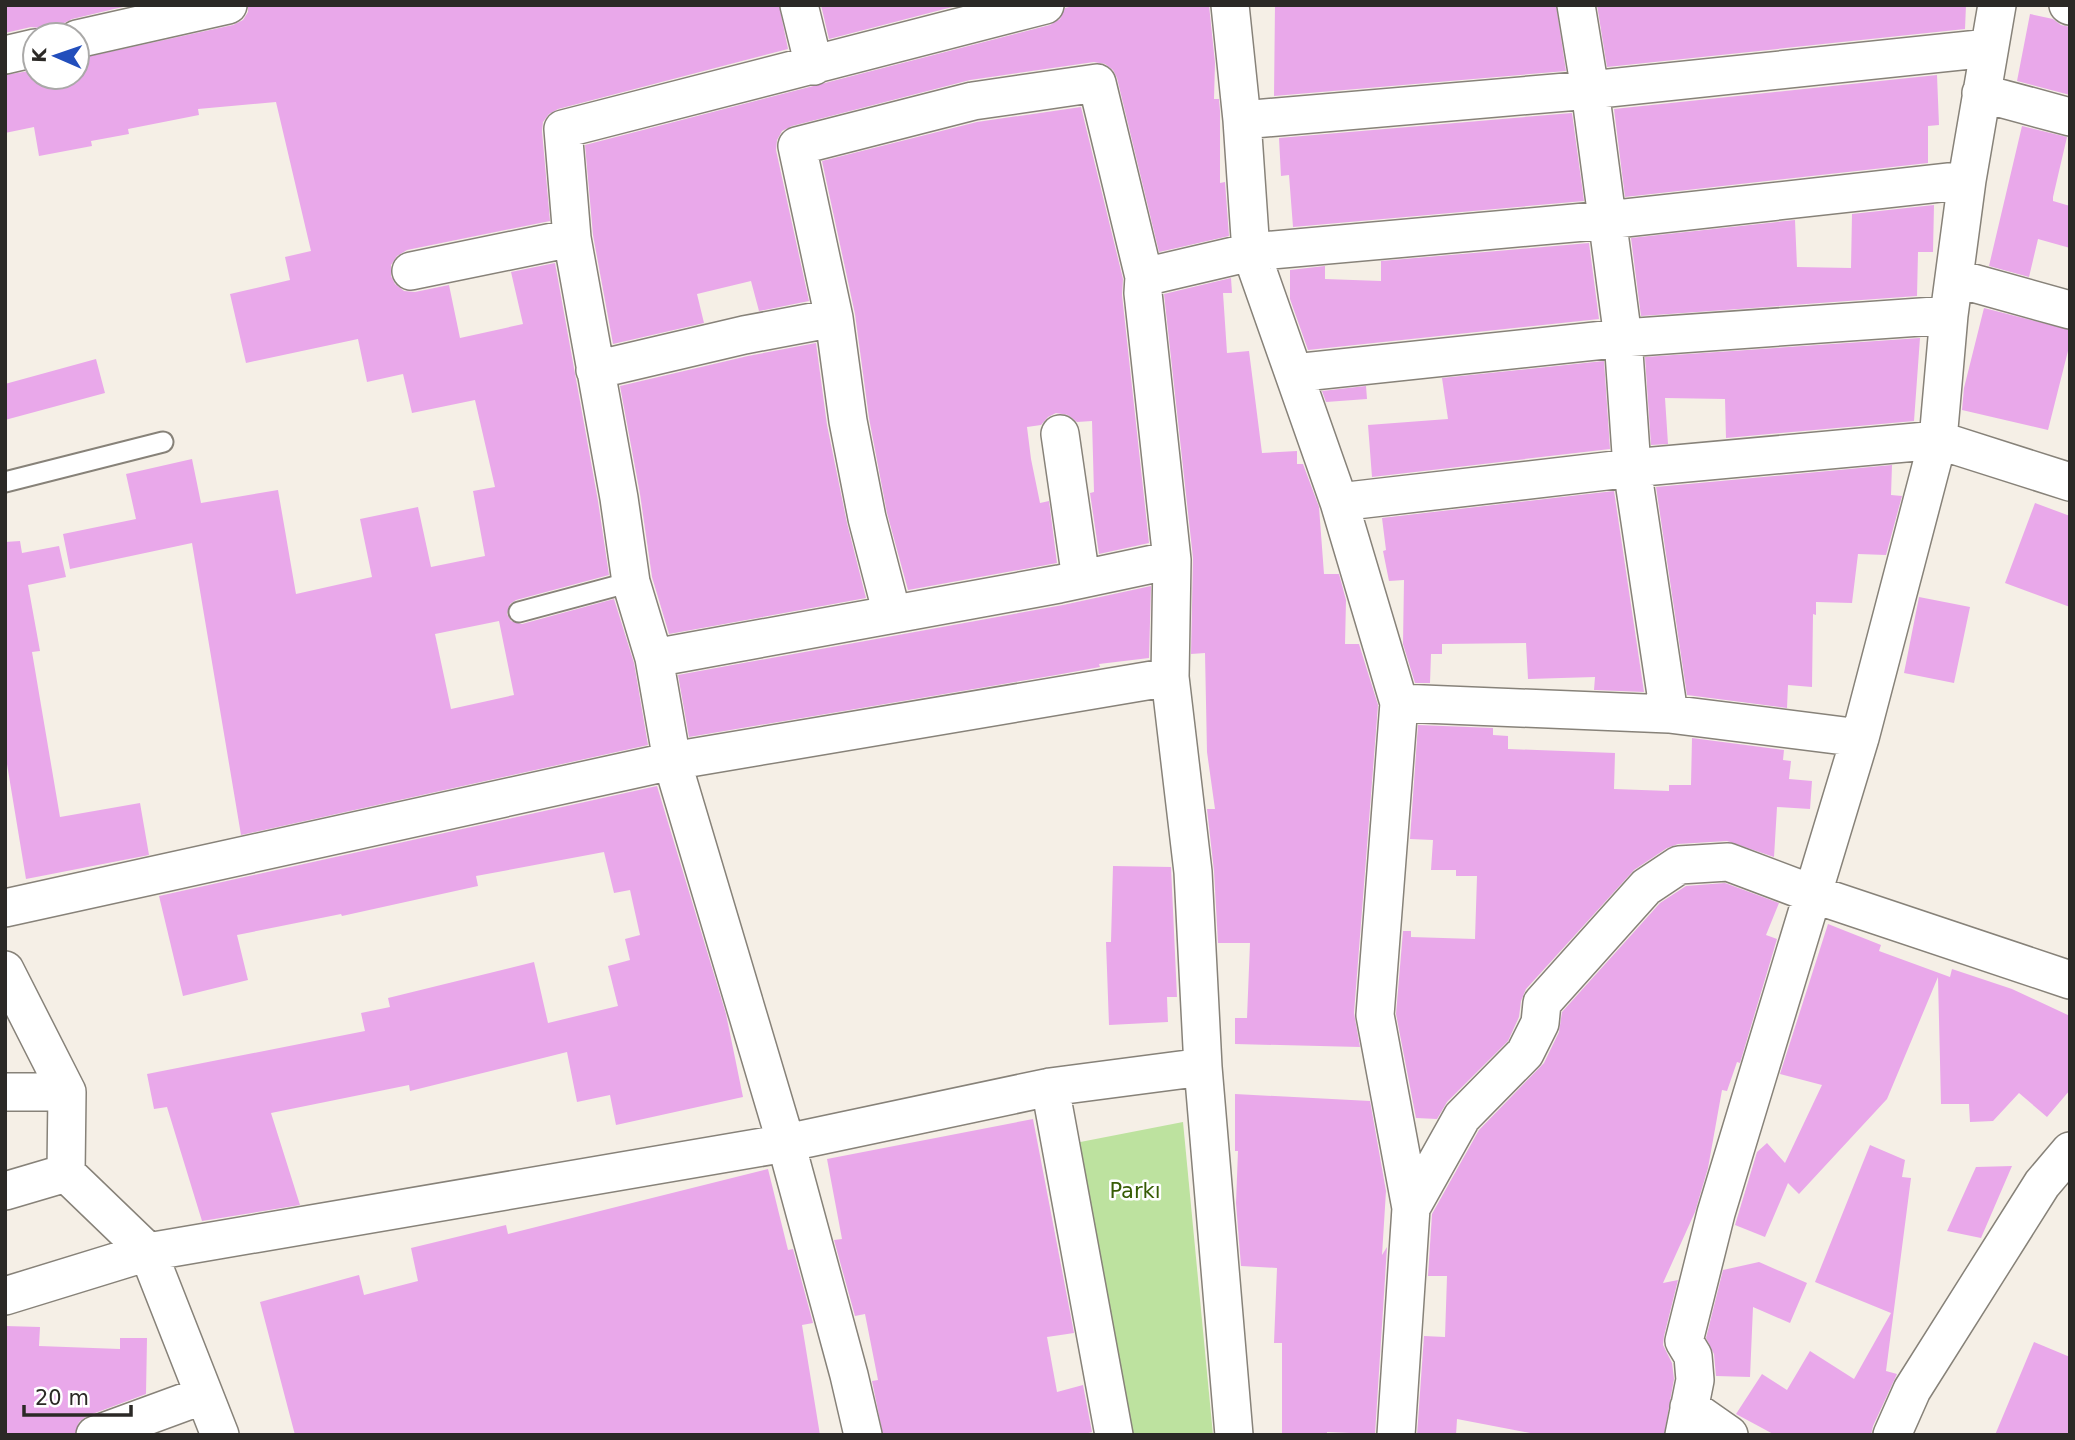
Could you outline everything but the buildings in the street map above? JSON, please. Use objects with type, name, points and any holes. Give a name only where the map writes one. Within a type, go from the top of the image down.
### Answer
[{"type":"street","points":[[91,36],[228,5]]},
{"type":"street","points":[[799,5],[814,66]]},
{"type":"street","points":[[863,1435],[786,1143],[672,761],[654,658],[631,582],[619,498],[572,238],[563,129],[1045,5]]},
{"type":"street","points":[[1230,5],[1242,120],[1251,253],[1339,502],[1399,703],[1375,1015],[1411,1208],[1396,1435]]},
{"type":"street","points":[[1576,5],[1623,338],[1632,468],[1670,714]]},
{"type":"street","points":[[1729,1435],[1687,1421],[1695,1380],[1693,1356],[1684,1341],[1716,1213],[1860,738],[1938,440],[1949,316],[1967,180],[1997,5]]},
{"type":"street","points":[[1242,120],[1590,90],[1989,48]]},
{"type":"street","points":[[892,614],[867,518],[848,421],[834,318],[797,146],[973,100],[1097,83],[1144,276],[1143,293],[1172,560],[1170,677],[1193,872],[1203,1067],[1234,1435]]},
{"type":"street","points":[[1981,93],[2070,117]]},
{"type":"street","points":[[1144,276],[1251,253],[1607,220],[1967,180]]},
{"type":"street","points":[[411,271],[572,238]]},
{"type":"street","points":[[1955,278],[2070,310]]},
{"type":"street","points":[[1294,373],[1623,338],[1949,316]]},
{"type":"street","points":[[596,370],[744,335],[834,318]]},
{"type":"street","points":[[1060,434],[1081,579]]},
{"type":"street","points":[[1339,502],[1632,468],[1938,440],[2070,482]]},
{"type":"street","points":[[654,658],[1172,560]]},
{"type":"street","points":[[5,908],[672,761],[1170,677]]},
{"type":"street","points":[[1399,703],[1670,714],[1860,738]]},
{"type":"street","points":[[1411,1208],[1462,1117],[1525,1053],[1540,1023],[1542,1003],[1646,887],[1679,865],[1728,862],[1813,894],[2070,980]]},
{"type":"street","points":[[5,970],[67,1092],[66,1173],[148,1252],[220,1435]]},
{"type":"street","points":[[5,1296],[148,1252],[786,1143],[1050,1087],[1203,1067]]},
{"type":"street","points":[[1050,1087],[1114,1435]]},
{"type":"street","points":[[5,1092],[67,1092]]},
{"type":"street","points":[[1892,1435],[1912,1390],[2042,1184],[2070,1151]]},
{"type":"street","points":[[5,1191],[66,1173]]},
{"type":"street","points":[[95,1435],[204,1395]]},
{"type":"lane","points":[[5,482],[163,442]]},
{"type":"lane","points":[[519,612],[631,582]]},
{"type":"green space","name":"Parkı","points":[[1183,1122],[1213,1435],[1129,1435],[1070,1144]]}]
